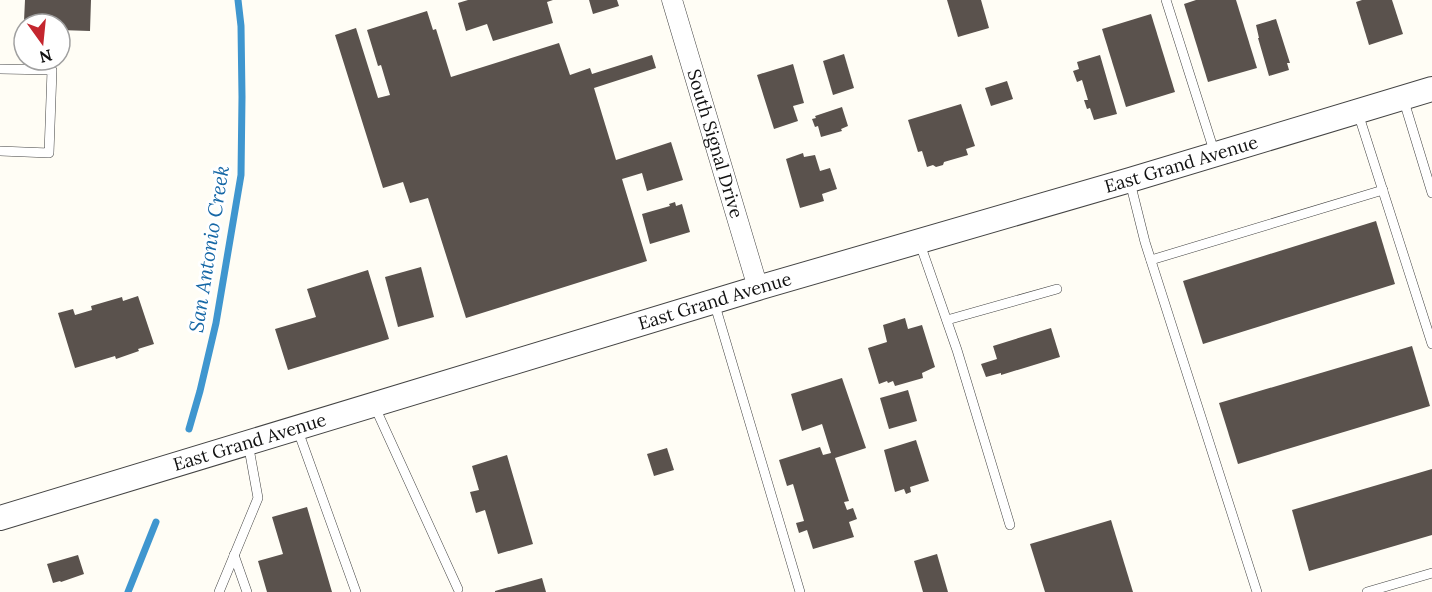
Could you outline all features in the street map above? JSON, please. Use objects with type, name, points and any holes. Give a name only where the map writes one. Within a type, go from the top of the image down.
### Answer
[{"type":"street","name":"South Signal Drive","points":[[672,0],[758,288]]},
{"type":"street","name":"East Grand Avenue","points":[[0,518],[758,288],[1432,89]]},
{"type":"lane","points":[[1166,0],[1215,154]]},
{"type":"lane","points":[[0,69],[52,70],[49,153],[0,151]]},
{"type":"lane","points":[[1403,98],[1432,193]]},
{"type":"lane","points":[[1357,111],[1432,344]]},
{"type":"lane","points":[[1130,180],[1151,260],[1257,592]]},
{"type":"lane","points":[[1151,260],[1383,190]]},
{"type":"lane","points":[[919,241],[957,350],[1010,525]]},
{"type":"lane","points":[[947,320],[1057,289]]},
{"type":"lane","points":[[714,302],[800,592]]},
{"type":"lane","points":[[374,405],[458,590],[447,592]]},
{"type":"lane","points":[[297,428],[356,592]]},
{"type":"lane","points":[[219,592],[258,498],[248,443]]},
{"type":"lane","points":[[234,555],[247,592]]},
{"type":"lane","points":[[1367,592],[1432,573]]},
{"type":"building","points":[[25,0],[91,0],[90,31],[72,30],[72,12],[24,12]]},
{"type":"building","points":[[468,0],[553,0],[547,2],[553,23],[493,41],[487,24],[466,31],[458,3]]},
{"type":"building","points":[[589,0],[617,0],[619,6],[593,14]]},
{"type":"building","points":[[947,0],[981,0],[989,28],[958,37]]},
{"type":"building","points":[[1196,0],[1236,0],[1257,68],[1208,82],[1184,4]]},
{"type":"building","points":[[1392,0],[1403,34],[1369,45],[1356,2]]},
{"type":"building","points":[[427,11],[433,30],[436,29],[451,77],[559,43],[570,75],[590,68],[592,74],[652,55],[656,68],[594,88],[616,160],[671,142],[683,180],[647,191],[642,173],[622,179],[647,261],[466,318],[428,198],[410,203],[403,182],[383,188],[335,35],[356,28],[378,98],[390,95],[367,30]]},
{"type":"building","points":[[1151,14],[1175,92],[1126,107],[1102,29]]},
{"type":"building","points":[[1276,19],[1290,63],[1287,63],[1289,70],[1269,76],[1256,25]]},
{"type":"building","points":[[844,54],[854,88],[833,95],[823,61]]},
{"type":"building","points":[[1100,55],[1117,114],[1094,120],[1084,100],[1088,100],[1082,80],[1077,82],[1073,71],[1079,69],[1077,62]]},
{"type":"building","points":[[793,64],[804,103],[793,106],[798,121],[774,129],[757,75]]},
{"type":"building","points":[[1007,81],[1013,99],[991,106],[985,88]]},
{"type":"building","points":[[961,104],[975,146],[966,149],[968,155],[944,162],[943,165],[927,167],[922,151],[918,152],[908,120]]},
{"type":"building","points":[[842,107],[848,126],[841,129],[842,131],[821,137],[818,126],[815,127],[812,119]]},
{"type":"building","points":[[803,153],[804,157],[815,155],[820,171],[830,168],[837,189],[822,194],[824,201],[800,208],[786,159]]},
{"type":"building","points":[[675,202],[676,206],[682,204],[690,232],[650,244],[642,214],[670,206],[669,204]]},
{"type":"building","points":[[1376,221],[1395,284],[1203,344],[1183,281]]},
{"type":"building","points":[[421,267],[434,317],[398,327],[385,277]]},
{"type":"building","points":[[368,270],[389,339],[288,370],[275,329],[316,317],[307,289]]},
{"type":"building","points":[[138,296],[154,344],[116,359],[115,356],[75,368],[58,313],[73,309],[75,315],[92,310],[91,306],[122,297],[123,301]]},
{"type":"building","points":[[905,318],[908,329],[922,325],[935,367],[922,373],[923,378],[895,386],[893,381],[879,384],[868,348],[887,342],[883,325]]},
{"type":"building","points":[[1051,328],[1060,357],[1001,375],[1001,373],[986,377],[981,364],[997,359],[993,346]]},
{"type":"building","points":[[1412,346],[1430,406],[1238,464],[1219,403]]},
{"type":"building","points":[[842,378],[866,448],[835,458],[849,501],[844,502],[847,510],[853,508],[857,519],[849,522],[854,537],[813,549],[807,530],[799,533],[796,523],[804,521],[793,484],[787,486],[779,460],[820,447],[823,455],[831,453],[822,424],[802,431],[791,394]]},
{"type":"building","points":[[908,390],[917,421],[889,429],[880,398]]},
{"type":"building","points":[[916,440],[929,481],[910,487],[911,492],[906,494],[904,489],[895,492],[884,450]]},
{"type":"building","points":[[667,448],[674,470],[654,476],[647,454]]},
{"type":"building","points":[[507,455],[533,544],[498,554],[485,510],[476,513],[470,492],[479,490],[472,466]]},
{"type":"building","points":[[1432,469],[1432,535],[1309,571],[1292,510]]},
{"type":"building","points":[[307,507],[332,592],[267,592],[258,561],[283,554],[272,517]]},
{"type":"building","points":[[1111,520],[1133,592],[1045,592],[1030,544]]},
{"type":"building","points":[[937,554],[948,592],[923,592],[914,561]]},
{"type":"building","points":[[78,555],[84,574],[53,583],[47,564]]},
{"type":"building","points":[[542,578],[546,592],[495,592],[495,591]]},
{"type":"waterway","name":"San Antonio Creek","points":[[189,429],[216,323],[241,175],[241,26],[238,0]]},
{"type":"waterway","name":"San Antonio Creek","points":[[128,592],[156,522]]}]
